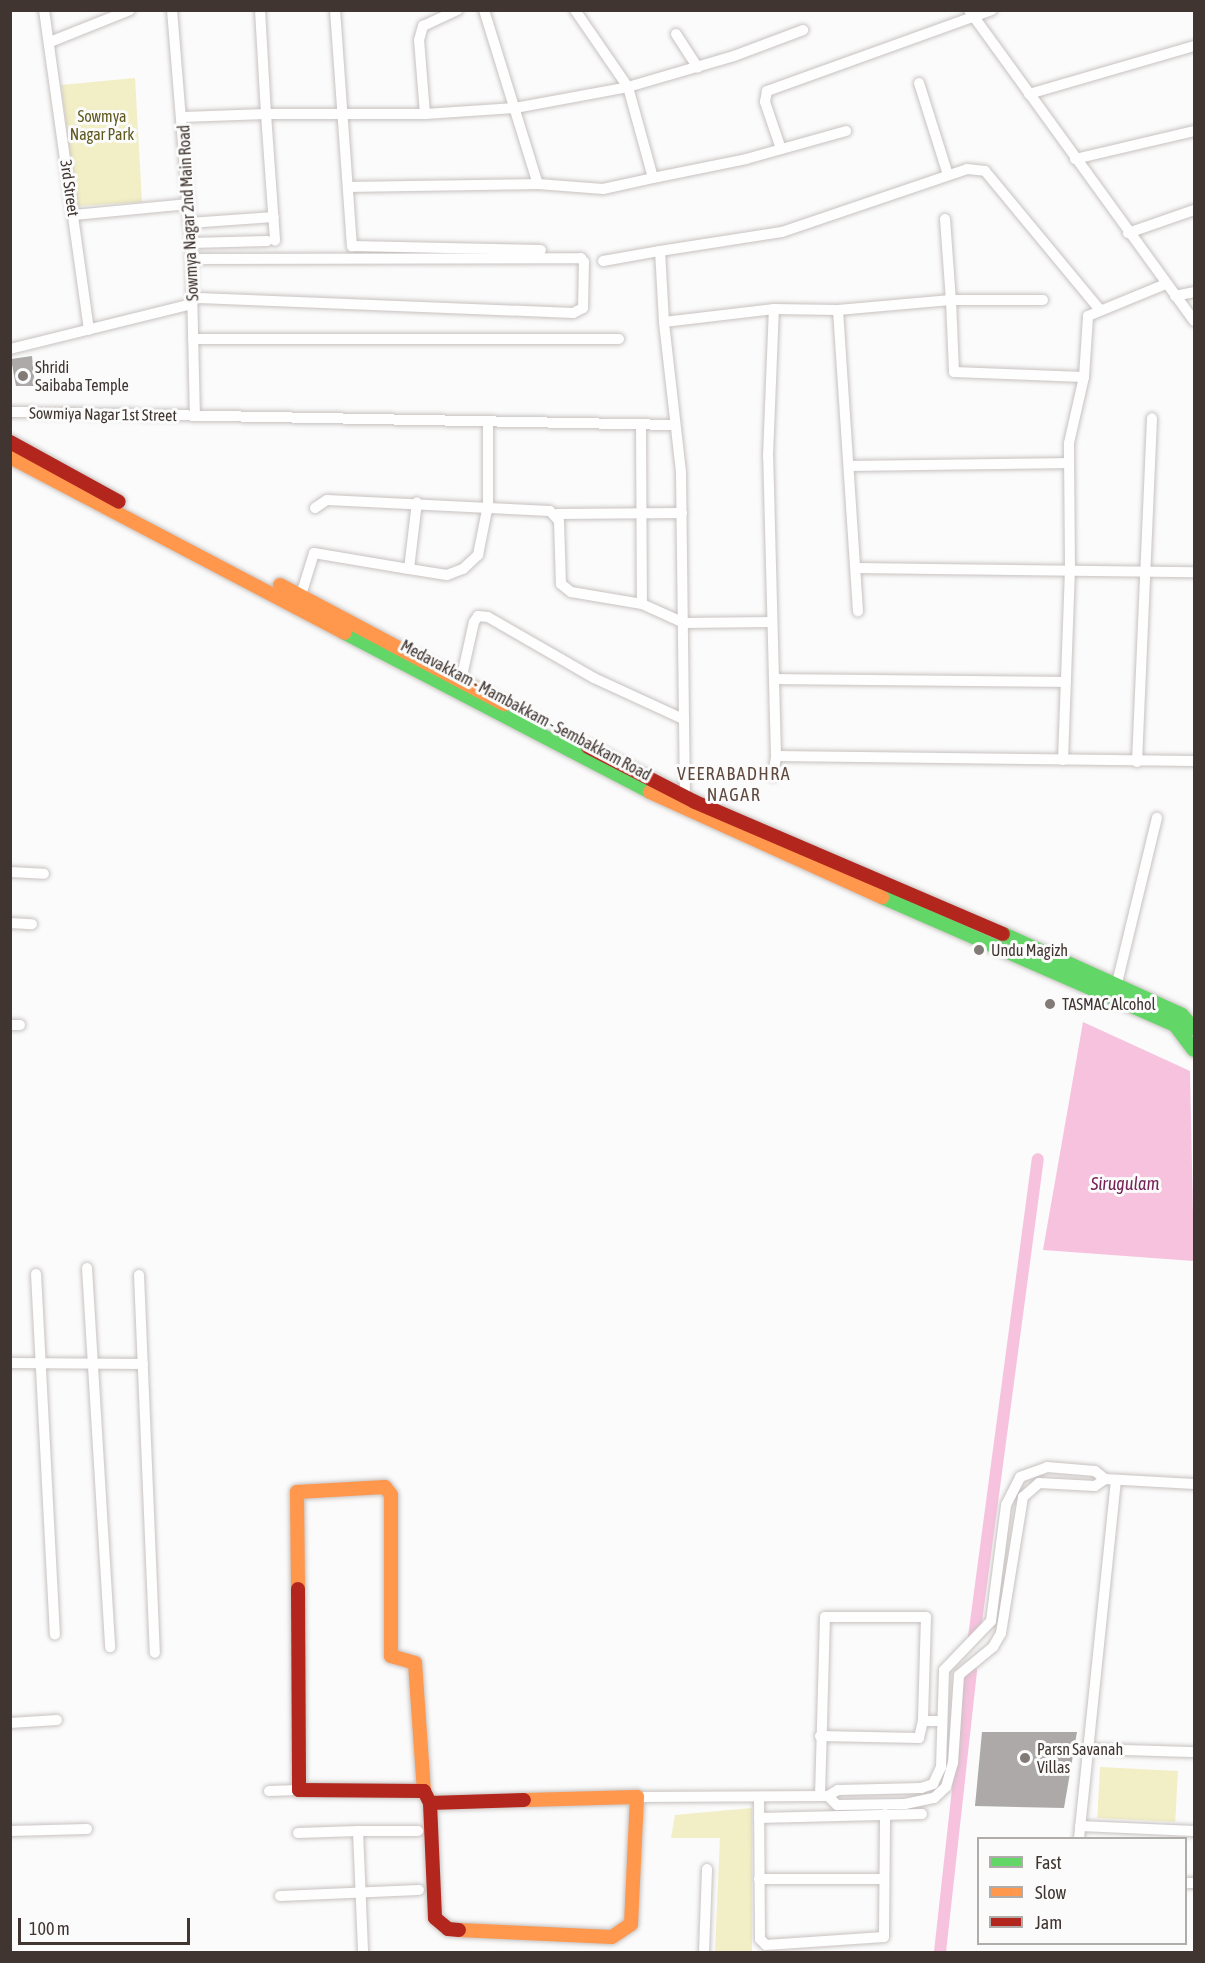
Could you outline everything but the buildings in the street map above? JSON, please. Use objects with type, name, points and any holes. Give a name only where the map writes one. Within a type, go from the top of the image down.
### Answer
[{"type":"main road","name":"Medavakkam - Mambakkam - Sembakkam Road","points":[[10,442],[461,680],[488,704]]},
{"type":"main road","name":"Medavakkam - Mambakkam - Sembakkam Road","points":[[10,457],[685,804],[1175,1025],[1194,1050]]},
{"type":"main road","name":"Medavakkam - Mambakkam - Sembakkam Road","points":[[685,804],[1117,983],[1182,1015],[1194,1029]]},
{"type":"main road","points":[[427,1797],[299,1790],[294,1500],[302,1490],[386,1487],[392,1495],[391,1656],[416,1664],[427,1797],[439,1926],[612,1937],[631,1924],[637,1797],[427,1797]]},
{"type":"street","name":"3rd Street","points":[[44,10],[90,330]]},
{"type":"street","points":[[50,42],[130,10]]},
{"type":"street","name":"Sowmya Nagar 2nd Main Road","points":[[172,10],[183,117],[191,243],[195,416]]},
{"type":"street","points":[[191,243],[271,241],[274,217],[260,10]]},
{"type":"street","points":[[335,10],[350,187],[352,246],[541,250]]},
{"type":"street","points":[[425,114],[419,40],[423,26],[458,10]]},
{"type":"street","points":[[484,10],[538,184]]},
{"type":"street","points":[[575,10],[628,87],[653,178]]},
{"type":"street","points":[[781,149],[765,102],[767,91],[970,14],[993,10]]},
{"type":"street","points":[[970,14],[1194,321]]},
{"type":"street","points":[[183,117],[266,114],[425,114],[515,108],[628,87],[698,68],[803,30]]},
{"type":"street","points":[[676,34],[698,68]]},
{"type":"street","points":[[1029,94],[1194,46]]},
{"type":"street","points":[[920,83],[948,175]]},
{"type":"street","points":[[350,187],[538,184],[603,189],[781,149],[846,131]]},
{"type":"street","points":[[1075,159],[1194,131]]},
{"type":"street","points":[[603,261],[782,231],[967,169],[985,171],[1100,310]]},
{"type":"street","points":[[74,215],[188,204]]},
{"type":"street","points":[[1128,233],[1194,210]]},
{"type":"street","points":[[189,223],[274,217]]},
{"type":"street","points":[[945,219],[954,372],[1084,377]]},
{"type":"street","points":[[660,251],[664,322],[682,513],[685,804]]},
{"type":"street","points":[[10,349],[90,330],[192,301],[573,313],[583,308],[584,262],[581,258],[191,259]]},
{"type":"street","points":[[1062,760],[1070,568],[1069,443],[1084,377],[1088,315],[1166,284]]},
{"type":"street","points":[[1175,296],[1194,292]]},
{"type":"street","points":[[664,322],[774,309],[838,310],[951,300],[1043,300]]},
{"type":"street","points":[[773,776],[776,756],[768,456],[774,309]]},
{"type":"street","points":[[838,310],[852,465],[858,611]]},
{"type":"street","points":[[193,339],[619,339]]},
{"type":"street","name":"Sowmiya Nagar 1st Street","points":[[10,412],[673,425]]},
{"type":"street","points":[[1137,762],[1152,418]]},
{"type":"street","points":[[301,596],[314,553],[447,575],[463,569],[478,555],[488,505],[488,421]]},
{"type":"street","points":[[641,425],[642,604]]},
{"type":"street","points":[[852,465],[1069,463]]},
{"type":"street","points":[[315,508],[327,500],[488,505],[557,514],[682,513]]},
{"type":"street","points":[[409,569],[417,502]]},
{"type":"street","points":[[557,514],[562,587],[642,604],[684,623],[772,622]]},
{"type":"street","points":[[856,567],[1070,568],[1194,572]]},
{"type":"street","points":[[461,680],[474,622],[478,616],[488,617],[594,678],[683,719]]},
{"type":"street","points":[[774,679],[1066,682]]},
{"type":"street","points":[[776,756],[1194,761]]},
{"type":"street","points":[[1117,983],[1157,818]]},
{"type":"street","points":[[10,872],[44,874]]},
{"type":"street","points":[[10,923],[32,924]]},
{"type":"street","points":[[87,1268],[110,1647]]},
{"type":"street","points":[[36,1274],[55,1635]]},
{"type":"street","points":[[140,1275],[155,1653]]},
{"type":"street","points":[[10,1363],[143,1364]]},
{"type":"street","points":[[1038,1468],[1040,1483]]},
{"type":"street","points":[[637,1797],[824,1796],[838,1790],[927,1787],[938,1779],[947,1767],[942,1721],[944,1670],[955,1655],[982,1636],[991,1621],[1006,1510],[1013,1486],[1038,1468],[1095,1471],[1104,1479],[1194,1484]]},
{"type":"street","points":[[824,1796],[837,1805],[871,1805],[934,1797],[946,1788],[959,1675],[993,1647],[1003,1625],[1020,1513],[1027,1490],[1040,1483],[1095,1486],[1104,1479]]},
{"type":"street","points":[[1079,1837],[1086,1749],[1116,1480]]},
{"type":"street","points":[[1006,1510],[1020,1513]]},
{"type":"street","points":[[820,1736],[919,1738],[924,1720],[926,1617],[832,1616],[822,1624],[820,1736],[824,1796]]},
{"type":"street","points":[[991,1621],[1003,1625]]},
{"type":"street","points":[[944,1670],[959,1675]]},
{"type":"street","points":[[10,1724],[57,1720]]},
{"type":"street","points":[[924,1720],[942,1721]]},
{"type":"street","points":[[1086,1749],[1194,1752]]},
{"type":"street","points":[[927,1787],[934,1797]]},
{"type":"street","points":[[270,1791],[299,1790]]},
{"type":"street","points":[[870,1790],[871,1805]]},
{"type":"street","points":[[759,1798],[760,1940],[783,1946],[878,1941],[884,1937],[885,1814]]},
{"type":"street","points":[[759,1818],[922,1814]]},
{"type":"street","points":[[1080,1826],[1194,1831]]},
{"type":"street","points":[[10,1831],[87,1829]]},
{"type":"street","points":[[358,1831],[363,1953]]},
{"type":"street","points":[[298,1833],[418,1831]]},
{"type":"street","points":[[704,1953],[707,1869]]},
{"type":"street","points":[[759,1879],[883,1879]]},
{"type":"street","points":[[280,1896],[419,1890]]},
{"type":"green space","name":"Sowmya Nagar Park","points":[[135,78],[142,202],[77,206],[61,85]]},
{"type":"green space","points":[[1100,1767],[1178,1771],[1175,1822],[1097,1818]]},
{"type":"green space","points":[[752,1808],[752,1952],[715,1952],[720,1838],[671,1838],[675,1815]]},
{"type":"water","name":"Sirugulam","points":[[1083,1022],[1190,1071],[1194,1261],[1043,1250]]},
{"type":"waterway","points":[[974,1637],[1038,1159]]},
{"type":"waterway","points":[[940,1952],[971,1671]]},
{"type":"traffic: fast","points":[[345,633],[650,792]]},
{"type":"traffic: fast","points":[[882,897],[1175,1025],[1194,1050]]},
{"type":"traffic: fast","points":[[1003,934],[1182,1015],[1194,1029]]},
{"type":"traffic: slow","points":[[10,457],[345,633]]},
{"type":"traffic: slow","points":[[280,585],[504,704]]},
{"type":"traffic: slow","points":[[650,792],[882,897]]},
{"type":"traffic: slow","points":[[298,1589],[297,1492],[385,1487],[391,1495],[391,1656],[415,1663],[424,1791]]},
{"type":"traffic: slow","points":[[459,1930],[612,1937],[631,1924],[637,1797],[524,1800]]},
{"type":"traffic: jam","points":[[10,442],[119,502]]},
{"type":"traffic: jam","points":[[588,747],[695,802],[1003,934]]},
{"type":"traffic: jam","points":[[298,1589],[299,1790],[424,1791],[430,1803],[435,1918],[448,1929],[459,1930]]},
{"type":"traffic: jam","points":[[430,1803],[524,1800]]},
{"type":"place","name":"Shridi Saibaba Temple","points":[[23,376]]},
{"type":"place","name":"Undu Magizh","points":[[979,950]]},
{"type":"place","name":"TASMAC Alcohol","points":[[1050,1004]]},
{"type":"place","name":"Parsn Savanah Villas","points":[[1025,1758]]},
{"type":"district","name":"VEERABADHRA NAGAR","points":[[734,785]]}]
